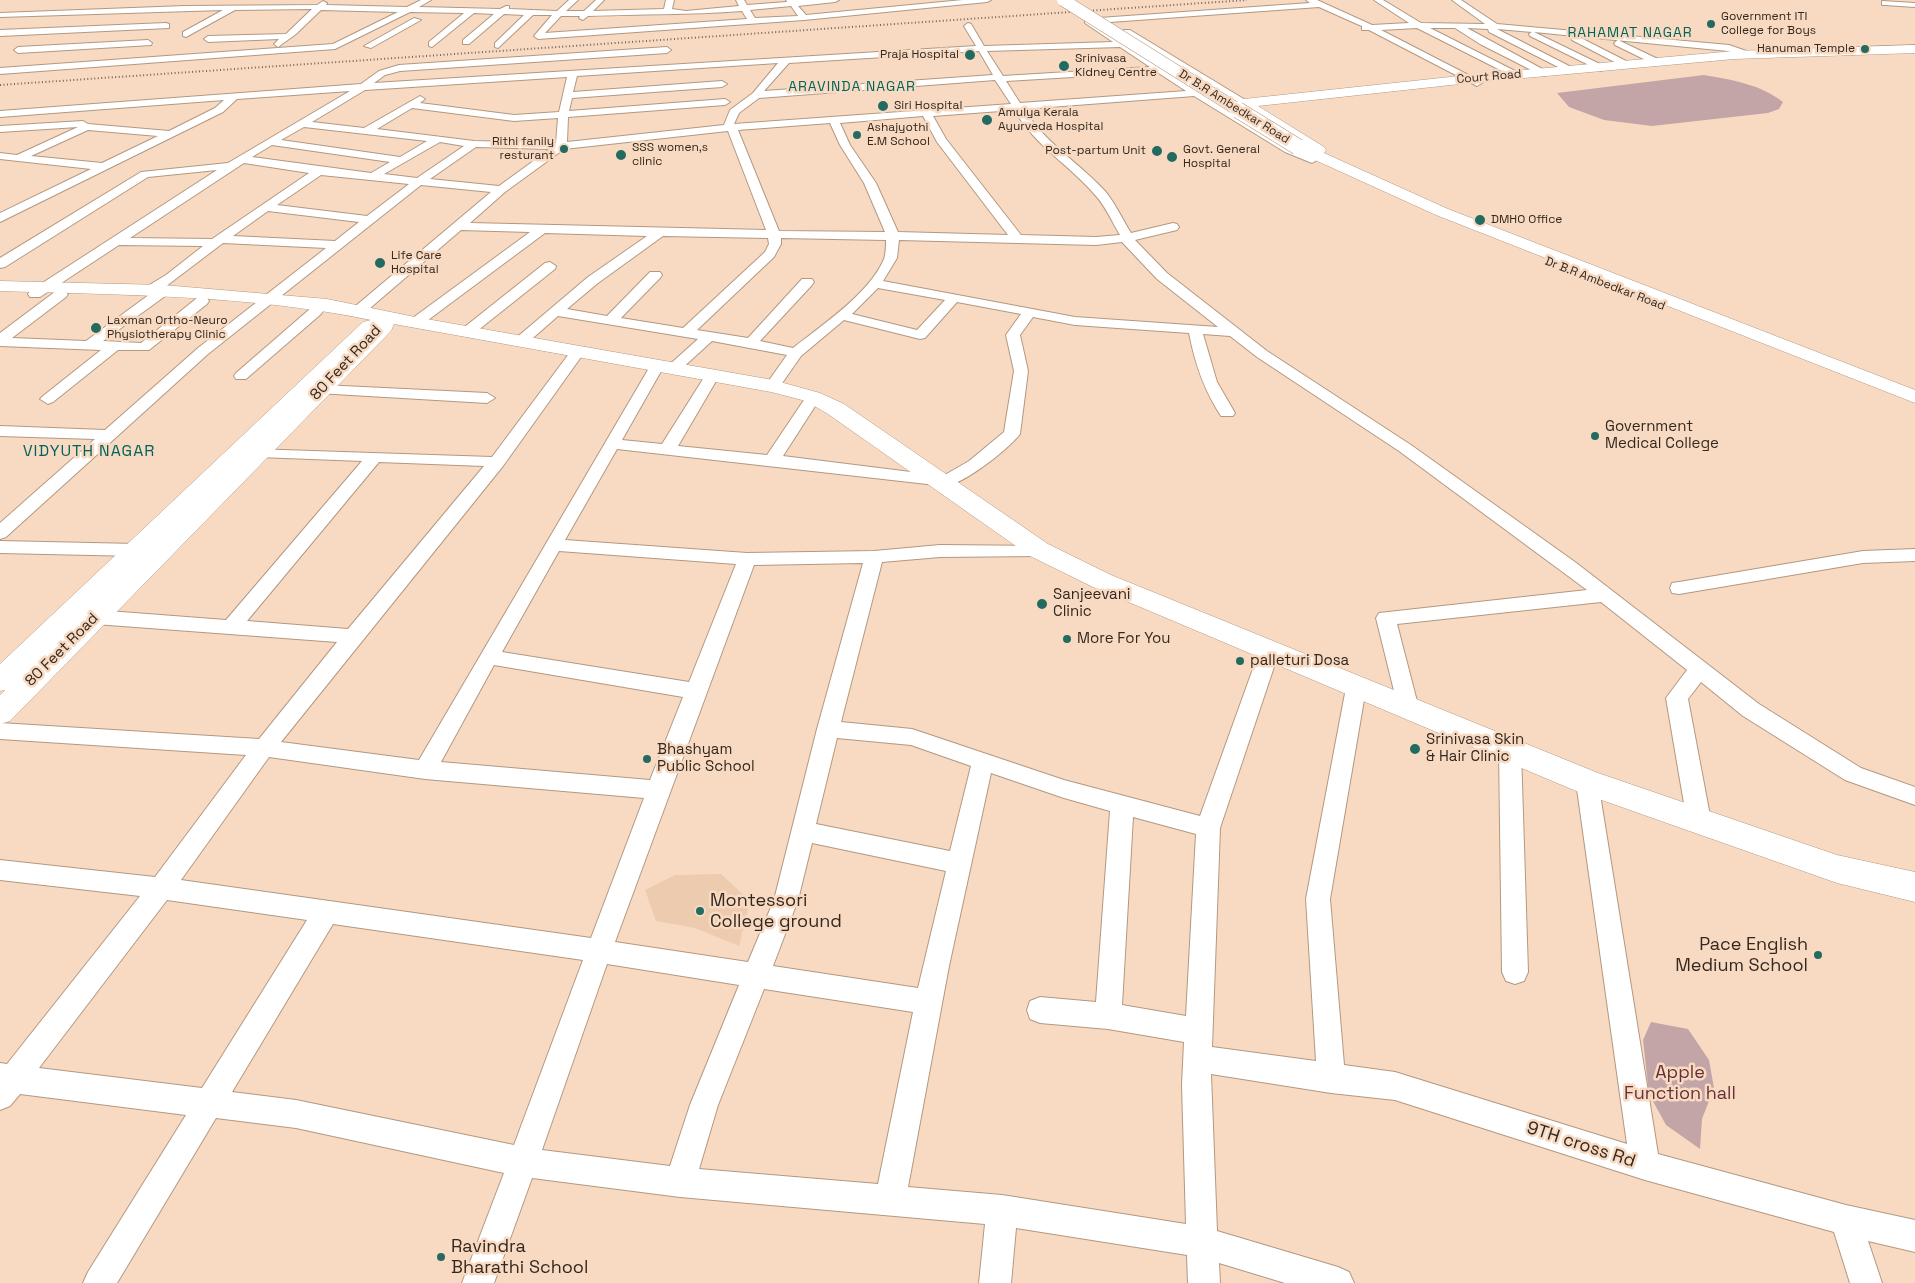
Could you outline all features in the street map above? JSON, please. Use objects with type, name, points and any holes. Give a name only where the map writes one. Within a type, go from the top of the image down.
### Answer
[{"type":"street","points":[[109,0],[84,11],[15,52],[148,43]]},
{"type":"street","points":[[143,0],[150,6],[146,10]]},
{"type":"street","points":[[129,62],[185,9],[202,0]]},
{"type":"street","points":[[268,51],[288,36],[325,0]]},
{"type":"street","points":[[348,8],[366,0]]},
{"type":"street","points":[[0,71],[335,46],[427,0]]},
{"type":"street","points":[[368,46],[455,0]]},
{"type":"street","points":[[466,42],[515,0]]},
{"type":"street","points":[[574,0],[558,13],[538,36],[804,18],[981,0]]},
{"type":"street","points":[[569,35],[600,0]]},
{"type":"street","points":[[668,11],[670,0],[680,0]]},
{"type":"street","points":[[740,0],[752,21]]},
{"type":"street","points":[[0,15],[235,7],[318,7],[502,12],[532,10],[586,14],[694,12],[791,2],[835,0]]},
{"type":"street","points":[[904,0],[912,7]]},
{"type":"street","name":"Dr B.R Ambedkar Road","points":[[1064,0],[1309,154],[1430,218],[1615,287],[1915,406]]},
{"type":"street","points":[[1304,0],[1315,3],[1368,28],[1472,80]]},
{"type":"street","points":[[1103,18],[1321,152],[1309,154],[1289,150],[1197,94],[1088,22],[1103,18],[1338,0]]},
{"type":"street","points":[[1378,0],[1418,25],[1516,75]]},
{"type":"street","points":[[1456,0],[1486,24],[1570,70]]},
{"type":"street","points":[[791,2],[804,18]]},
{"type":"street","points":[[30,14],[52,3]]},
{"type":"street","points":[[1885,3],[1915,5]]},
{"type":"street","points":[[186,34],[235,7]]},
{"type":"street","points":[[498,45],[532,10]]},
{"type":"street","points":[[432,44],[472,11]]},
{"type":"street","points":[[694,12],[701,26]]},
{"type":"street","points":[[1425,14],[1543,73]]},
{"type":"street","points":[[1379,18],[1452,53]]},
{"type":"street","points":[[1368,28],[1546,21],[1629,66]]},
{"type":"street","points":[[1486,24],[1525,30],[1729,48],[1746,55]]},
{"type":"street","points":[[0,34],[166,26]]},
{"type":"street","points":[[968,26],[1029,126],[1045,144],[1100,194],[1128,238],[1129,244],[1162,276],[1262,354],[1404,448],[1605,596],[1751,710],[1853,774],[1915,796]]},
{"type":"street","points":[[1525,30],[1600,68]]},
{"type":"street","points":[[1626,30],[1688,60]]},
{"type":"street","points":[[208,39],[288,36]]},
{"type":"street","points":[[1603,37],[1659,62]]},
{"type":"street","points":[[1740,41],[1763,55]]},
{"type":"street","points":[[0,114],[572,73],[981,48],[1122,44]]},
{"type":"street","name":"Court Road","points":[[1247,105],[1516,75],[1659,62],[1746,55],[1915,49]]},
{"type":"street","points":[[355,77],[377,76],[399,68],[667,50]]},
{"type":"street","name":"Court Road","points":[[1472,80],[1741,58],[1746,55]]},
{"type":"street","points":[[686,332],[770,254],[776,244],[774,234],[730,127],[734,112],[756,95],[786,60]]},
{"type":"street","points":[[723,64],[722,84],[725,102],[734,112]]},
{"type":"street","points":[[1462,64],[1472,80]]},
{"type":"street","points":[[756,95],[1157,68]]},
{"type":"street","points":[[156,293],[202,301],[267,302],[316,311],[351,311],[460,226],[501,190],[560,146],[563,115],[572,73]]},
{"type":"street","points":[[0,341],[21,324],[48,292],[117,241],[242,159],[305,124],[364,87],[377,76]]},
{"type":"street","points":[[366,131],[430,94],[442,83]]},
{"type":"street","points":[[0,218],[219,110],[246,84]]},
{"type":"street","points":[[567,95],[722,84]]},
{"type":"street","points":[[305,124],[474,144],[560,146],[730,127],[1224,91]]},
{"type":"street","points":[[105,107],[123,92]]},
{"type":"street","points":[[410,105],[503,117],[563,115],[725,102]]},
{"type":"street","points":[[0,166],[135,104]]},
{"type":"street","points":[[926,113],[941,140],[1017,239]]},
{"type":"street","points":[[773,386],[796,353],[841,315],[875,282],[891,258],[893,236],[870,183],[846,145],[834,120]]},
{"type":"street","points":[[0,155],[67,125]]},
{"type":"street","points":[[0,129],[91,125],[170,134]]},
{"type":"street","points":[[0,136],[18,128]]},
{"type":"street","points":[[372,177],[438,139]]},
{"type":"street","points":[[271,142],[402,160]]},
{"type":"street","points":[[0,533],[203,352],[418,182],[474,144]]},
{"type":"street","name":"Dr B.R Ambedkar Road","points":[[1309,154],[1442,212],[1915,397]]},
{"type":"street","points":[[0,155],[104,167]]},
{"type":"street","points":[[242,159],[319,171],[501,190]]},
{"type":"street","points":[[69,184],[145,174],[231,166]]},
{"type":"street","points":[[89,345],[156,293],[171,278],[217,241],[319,171]]},
{"type":"street","points":[[0,264],[145,174]]},
{"type":"street","points":[[264,208],[371,220]]},
{"type":"street","points":[[460,226],[1096,242],[1128,238],[1173,227]]},
{"type":"street","points":[[415,323],[542,229]]},
{"type":"street","points":[[521,341],[593,280],[662,231]]},
{"type":"street","points":[[117,241],[217,241],[339,245]]},
{"type":"street","points":[[467,332],[550,266]]},
{"type":"street","points":[[610,322],[654,275]]},
{"type":"street","points":[[752,343],[757,334],[807,282]]},
{"type":"street","points":[[875,282],[1075,321],[1236,332]]},
{"type":"street","points":[[0,286],[48,292]]},
{"type":"street","points":[[0,293],[156,293],[327,305],[386,320],[579,350],[773,386],[813,397],[836,409],[1039,550],[1102,581],[1269,652],[1587,782],[1837,870],[1915,887]]},
{"type":"street","points":[[841,315],[920,335],[955,297]]},
{"type":"street","points":[[0,341],[146,346],[202,301]]},
{"type":"street","points":[[241,376],[316,311]]},
{"type":"street","points":[[557,312],[610,322],[752,343],[796,353]]},
{"type":"street","points":[[611,444],[772,460],[941,482],[976,465],[1012,434],[1021,371],[1014,335],[1030,312]]},
{"type":"street","name":"80 Feet Road","points":[[0,713],[384,327],[386,320]]},
{"type":"street","name":"80 Feet Road","points":[[0,683],[370,326],[386,320]]},
{"type":"street","points":[[0,323],[21,324]]},
{"type":"street","points":[[1195,329],[1206,376],[1212,392],[1227,414]]},
{"type":"street","points":[[425,770],[611,444],[665,367],[708,336]]},
{"type":"street","points":[[48,399],[115,346]]},
{"type":"street","points":[[4,1084],[161,888],[264,748],[353,636],[497,462],[579,350]]},
{"type":"street","points":[[667,450],[712,376]]},
{"type":"street","points":[[322,390],[487,398]]},
{"type":"street","points":[[772,460],[813,397]]},
{"type":"street","points":[[0,430],[109,435]]},
{"type":"street","points":[[259,452],[497,462]]},
{"type":"street","points":[[231,627],[374,457]]},
{"type":"street","points":[[553,545],[747,559],[874,557],[940,551],[1039,550]]},
{"type":"street","points":[[0,547],[137,550]]},
{"type":"street","points":[[1679,588],[1863,557],[1915,555]]},
{"type":"street","points":[[680,1182],[704,1105],[786,900],[828,729],[874,557]]},
{"type":"street","points":[[478,1283],[658,790],[747,559]]},
{"type":"street","points":[[1408,709],[1386,618],[1605,596]]},
{"type":"street","points":[[95,617],[353,636]]},
{"type":"street","points":[[1204,1283],[1196,1085],[1208,828],[1269,652]]},
{"type":"street","points":[[489,657],[696,691]]},
{"type":"street","points":[[1699,669],[1677,698],[1700,821]]},
{"type":"street","points":[[0,683],[25,686]]},
{"type":"street","points":[[1331,1079],[1318,899],[1356,688]]},
{"type":"street","points":[[828,729],[912,737],[1064,789],[1208,828]]},
{"type":"street","points":[[0,731],[264,748],[425,770],[658,790]]},
{"type":"street","points":[[1510,751],[1515,972]]},
{"type":"street","points":[[890,1201],[959,863],[983,761]]},
{"type":"street","name":"9TH cross Rd","points":[[1198,1059],[1331,1079],[1395,1086],[1645,1165],[1587,782]]},
{"type":"street","points":[[1108,1016],[1122,805]]},
{"type":"street","points":[[803,832],[959,863]]},
{"type":"street","points":[[0,870],[161,888],[756,974],[930,1002]]},
{"type":"street","points":[[99,1283],[326,912]]},
{"type":"street","points":[[1040,1010],[1108,1016],[1199,1031]]},
{"type":"street","points":[[4,1084],[296,1114],[523,1162],[680,1182],[1002,1210],[1202,1242],[1338,1283]]},
{"type":"street","points":[[1645,1165],[1846,1220],[1915,1236]]},
{"type":"street","points":[[995,1283],[1002,1210]]},
{"type":"street","points":[[1846,1220],[1866,1283]]},
{"type":"shaded area","name":"Montessori College ground","points":[[721,874],[750,901],[739,946],[695,928],[656,921],[645,890],[675,875]]},
{"type":"green space","points":[[1704,75],[1755,87],[1783,102],[1779,109],[1768,113],[1652,126],[1604,120],[1569,107],[1557,93]]},
{"type":"green space","name":"Apple Function hall","points":[[1651,1022],[1688,1029],[1709,1060],[1714,1088],[1702,1119],[1700,1149],[1666,1125],[1649,1094],[1643,1040]]},
{"type":"railway","points":[[0,85],[1247,0]]},
{"type":"place","name":"Government ITI College for Boys","points":[[1711,24]]},
{"type":"place","name":"Hanuman Temple","points":[[1865,49]]},
{"type":"place","name":"Praja Hospital","points":[[970,55]]},
{"type":"place","name":"Srinivasa Kidney Centre","points":[[1064,66]]},
{"type":"place","name":"Siri Hospital","points":[[883,106]]},
{"type":"place","name":"Amulya Kerala Ayurveda Hospital","points":[[987,120]]},
{"type":"place","name":"Ashajyothi E.M School","points":[[857,135]]},
{"type":"place","name":"Rithi fanily resturant","points":[[564,149]]},
{"type":"place","name":"Post-partum Unit","points":[[1157,151]]},
{"type":"place","name":"SSS women,s clinic","points":[[621,155]]},
{"type":"place","name":"Govt. General Hospital","points":[[1172,157]]},
{"type":"place","name":"DMHO Office","points":[[1480,220]]},
{"type":"place","name":"Life Care Hospital","points":[[380,263]]},
{"type":"place","name":"Laxman Ortho-Neuro Physiotherapy Clinic","points":[[96,328]]},
{"type":"place","name":"Government Medical College","points":[[1595,436]]},
{"type":"place","name":"Sanjeevani Clinic","points":[[1042,604]]},
{"type":"place","name":"More For You","points":[[1067,639]]},
{"type":"place","name":"palleturi Dosa","points":[[1240,661]]},
{"type":"place","name":"Srinivasa Skin & Hair Clinic","points":[[1415,749]]},
{"type":"place","name":"Bhashyam Public School","points":[[647,759]]},
{"type":"place","name":"Montessori College ground","points":[[700,911]]},
{"type":"place","name":"Pace English Medium School","points":[[1818,955]]},
{"type":"place","name":"Ravindra Bharathi School","points":[[441,1257]]},
{"type":"district","name":"RAHAMAT NAGAR","points":[[1630,33]]},
{"type":"district","name":"ARAVINDA NAGAR","points":[[852,87]]},
{"type":"district","name":"VIDYUTH NAGAR","points":[[89,452]]}]
